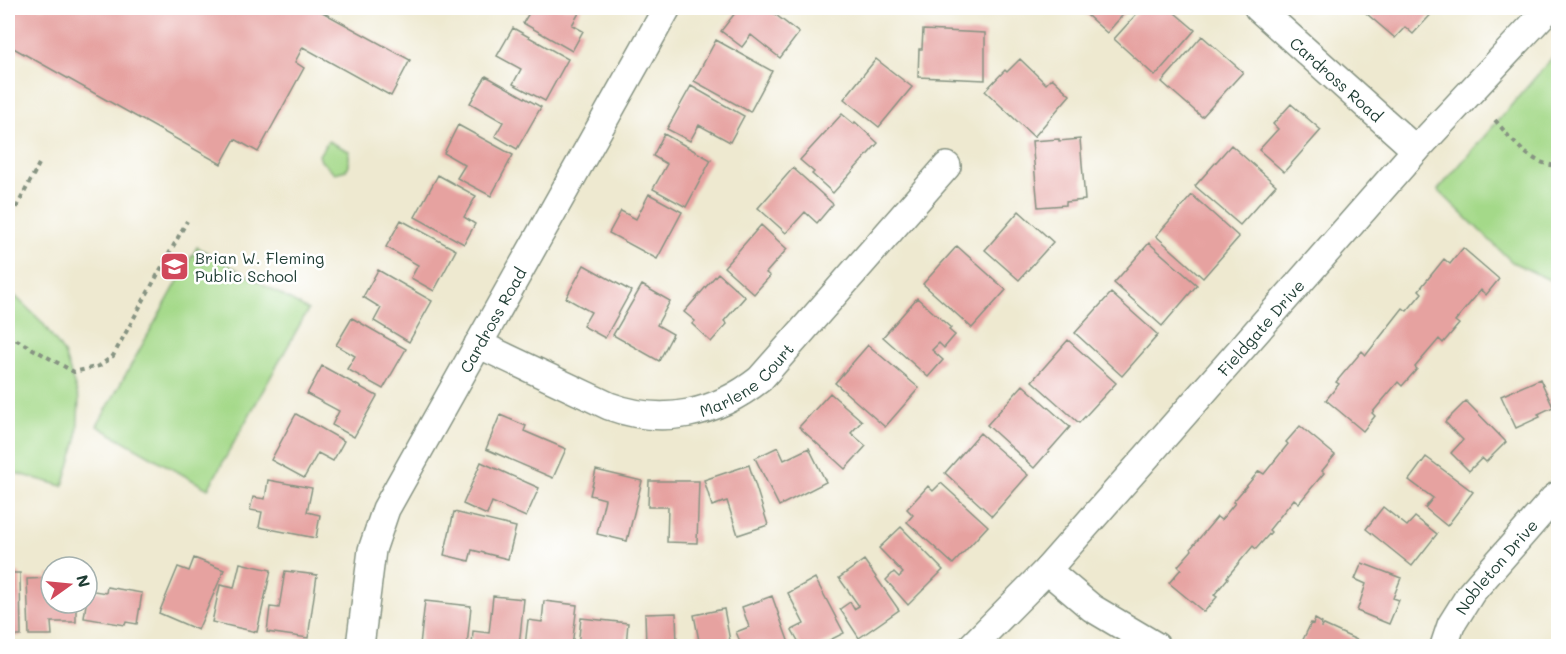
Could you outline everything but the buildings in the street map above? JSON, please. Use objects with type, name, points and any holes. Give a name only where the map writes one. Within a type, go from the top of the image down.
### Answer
[{"type":"street","name":"Cardross Road","points":[[360,646],[367,575],[378,528],[386,509],[667,8]]},
{"type":"street","name":"Cardross Road","points":[[1258,8],[1416,150]]},
{"type":"street","name":"Fieldgate Drive","points":[[972,646],[1047,570],[1416,150],[1549,8]]},
{"type":"street","name":"Marlene Court","points":[[478,344],[609,406],[630,413],[673,416],[714,407],[734,397],[760,379],[947,166]]},
{"type":"street","name":"Nobleton Drive","points":[[1444,646],[1451,625],[1471,592],[1558,495]]},
{"type":"street","points":[[1047,570],[1092,608],[1156,646]]},
{"type":"path","points":[[1495,120],[1526,154],[1544,163],[1558,166]]},
{"type":"path","points":[[8,224],[41,160]]},
{"type":"path","points":[[8,335],[74,372],[99,366],[113,356],[187,221]]},
{"type":"green space","points":[[1558,51],[1558,284],[1512,262],[1438,190]]},
{"type":"green space","points":[[328,141],[349,151],[349,165],[346,170],[335,173],[321,161],[319,155]]},
{"type":"green space","points":[[197,247],[308,310],[208,489],[97,426]]},
{"type":"green space","points":[[8,292],[42,322],[64,353],[79,399],[77,440],[63,486],[8,471]]},
{"type":"place","name":"Brian W. Fleming Public School","points":[[174,266]]}]
